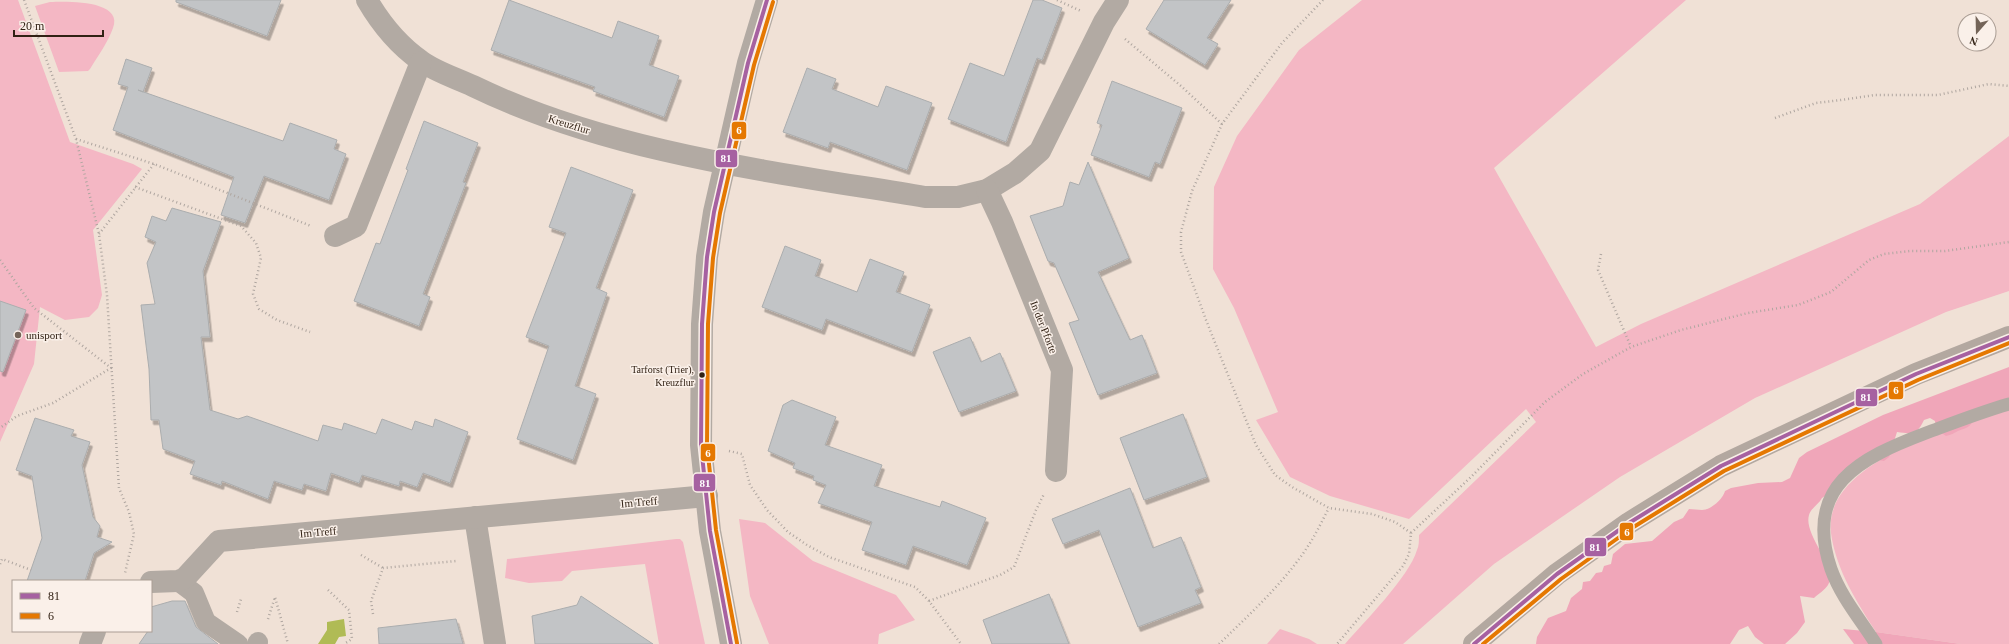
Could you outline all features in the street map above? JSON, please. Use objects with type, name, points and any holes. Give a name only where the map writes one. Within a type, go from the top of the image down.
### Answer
[{"type":"main road","points":[[1474,644],[1557,574],[1629,523],[1721,466],[1916,374],[2009,337]]},
{"type":"street","name":"Kreuzflur","points":[[367,0],[389,33],[421,62],[498,98],[541,116],[602,134],[724,162]]},
{"type":"street","points":[[731,644],[710,531],[701,445],[702,324],[707,257],[724,162],[748,63],[767,0]]},
{"type":"street","points":[[724,162],[926,197],[958,197],[987,190],[1015,174],[1040,151],[1104,22],[1118,0]]},
{"type":"street","points":[[335,236],[356,226],[421,62]]},
{"type":"street","name":"In der Pforte","points":[[987,190],[1002,222],[1062,370],[1056,471]]},
{"type":"street","name":"Im Treff","points":[[178,581],[185,578],[219,541],[707,496]]},
{"type":"street","points":[[475,517],[495,644]]},
{"type":"street","points":[[152,582],[178,581],[194,594],[206,622],[232,629]]},
{"type":"street","points":[[90,644],[95,632]]},
{"type":"lane","points":[[1876,644],[1841,591],[1827,554],[1824,523],[1828,504],[1833,491],[1858,465],[1893,446],[1946,425],[2009,404]]},
{"type":"path","points":[[24,0],[76,139],[99,234],[107,295],[119,488],[129,512],[134,534],[124,575]]},
{"type":"path","points":[[1323,0],[1282,43],[1222,124],[1192,190],[1182,232],[1181,252],[1206,320],[1256,444],[1275,475],[1292,487],[1329,508],[1372,514],[1395,522],[1411,532]]},
{"type":"path","points":[[1104,22],[1181,86],[1222,124]]},
{"type":"path","points":[[1776,118],[1816,103],[1875,95],[1938,95],[1989,84],[2009,86]]},
{"type":"path","points":[[76,139],[154,164],[335,236]]},
{"type":"path","points":[[99,234],[154,164]]},
{"type":"path","points":[[135,187],[241,226],[256,242],[261,258],[253,294],[259,309],[277,320],[310,332]]},
{"type":"path","points":[[1337,644],[1403,566],[1409,554],[1411,532],[1471,477],[1546,402],[1583,374],[1631,347],[1681,330],[1748,313],[1805,302],[1831,292],[1869,260],[1884,254],[1910,251],[1945,250],[2009,242]]},
{"type":"path","points":[[1601,254],[1598,270],[1631,347]]},
{"type":"path","points":[[0,260],[34,308],[111,368]]},
{"type":"path","points":[[0,428],[17,416],[53,402],[111,368]]},
{"type":"path","points":[[701,445],[742,454],[750,485],[767,510],[788,532],[807,546],[829,557],[915,587],[929,601],[961,644]]},
{"type":"path","points":[[929,601],[1000,575],[1014,567],[1036,510],[1056,471]]},
{"type":"path","points":[[1219,644],[1269,594],[1290,569],[1309,544],[1329,508]]},
{"type":"path","points":[[363,556],[383,568],[458,560]]},
{"type":"path","points":[[0,564],[2,559],[31,570]]},
{"type":"path","points":[[373,614],[371,601],[383,568]]},
{"type":"path","points":[[328,590],[349,610],[352,639],[344,644]]},
{"type":"path","points":[[267,622],[275,597],[288,644]]},
{"type":"path","points":[[232,629],[242,599]]},
{"type":"shaded area","points":[[0,0],[18,0],[70,142],[133,164],[142,169],[93,230],[102,295],[98,308],[89,317],[65,320],[40,307],[34,364],[0,442]]},
{"type":"shaded area","points":[[1362,0],[1686,0],[1494,168],[1596,347],[1641,324],[1920,204],[2009,136],[2009,291],[1946,312],[1755,398],[1620,477],[1494,564],[1403,644],[1345,644],[1396,586],[1405,573],[1418,548],[1419,535],[1536,422],[1526,409],[1409,519],[1330,496],[1290,477],[1256,420],[1278,412],[1234,308],[1213,269],[1214,187],[1237,136],[1299,50]]},
{"type":"shaded area","points":[[50,2],[80,2],[92,4],[102,7],[110,12],[114,19],[113,28],[108,38],[88,71],[59,72],[35,6]]},
{"type":"shaded area","points":[[2009,367],[2009,399],[1974,410],[1972,422],[1967,428],[1948,436],[1936,429],[1935,421],[1930,418],[1924,420],[1919,428],[1914,432],[1897,432],[1889,457],[1884,461],[1878,460],[1822,498],[1811,510],[1809,515],[1809,523],[1811,532],[1829,570],[1830,578],[1827,587],[1814,598],[1800,596],[1805,622],[1797,633],[1785,644],[1764,644],[1755,637],[1748,626],[1739,630],[1730,644],[1536,644],[1537,637],[1548,618],[1566,611],[1571,598],[1582,589],[1583,582],[1590,581],[1596,573],[1602,572],[1604,566],[1611,564],[1613,554],[1625,544],[1652,541],[1674,522],[1683,518],[1689,509],[1705,510],[1713,506],[1719,501],[1725,491],[1731,488],[1758,483],[1782,482],[1790,478],[1799,458],[1807,452],[1883,415]]},
{"type":"shaded area","points":[[2009,408],[2009,644],[1961,644],[1876,632],[1848,585],[1837,560],[1831,533],[1834,508],[1848,486],[1870,467],[1898,450],[1928,436]]},
{"type":"shaded area","points":[[739,519],[765,523],[813,561],[896,595],[915,620],[879,634],[878,644],[769,644],[750,596]]},
{"type":"shaded area","points":[[680,539],[683,542],[705,644],[659,644],[645,564],[572,571],[562,581],[529,583],[505,578],[507,559]]},
{"type":"shaded area","points":[[344,619],[346,636],[339,637],[335,644],[318,644],[327,630],[327,622]]},
{"type":"shaded area","points":[[1280,629],[1309,639],[1317,644],[1267,644]]},
{"type":"shaded area","points":[[1843,629],[1876,632],[1961,644],[1854,644]]},
{"type":"building","points":[[176,0],[281,0],[267,36],[176,2]]},
{"type":"building","points":[[509,0],[612,38],[618,21],[659,36],[649,65],[679,76],[664,117],[593,91],[595,87],[491,50]]},
{"type":"building","points":[[1033,0],[1042,0],[1062,8],[1042,60],[1037,58],[1006,142],[948,119],[970,63],[1004,76]]},
{"type":"building","points":[[1164,0],[1231,0],[1207,38],[1218,44],[1205,65],[1146,29]]},
{"type":"building","points":[[126,59],[152,68],[143,92],[283,141],[290,123],[337,140],[334,149],[346,154],[329,200],[264,176],[245,223],[221,215],[234,177],[113,130],[128,87],[118,84]]},
{"type":"building","points":[[807,68],[836,79],[832,89],[878,107],[886,86],[932,103],[907,170],[830,142],[828,148],[783,132]]},
{"type":"building","points":[[1112,81],[1182,108],[1160,164],[1155,162],[1149,177],[1091,155],[1102,125],[1097,123]]},
{"type":"building","points":[[424,121],[478,143],[463,182],[466,183],[423,294],[430,297],[419,326],[354,301],[376,243],[380,244],[408,170],[406,169]]},
{"type":"building","points":[[1088,162],[1129,258],[1098,272],[1130,340],[1142,335],[1157,373],[1098,395],[1069,323],[1079,320],[1054,263],[1048,261],[1030,216],[1063,206],[1070,182],[1079,185]]},
{"type":"building","points":[[571,167],[633,190],[596,288],[607,293],[575,386],[596,394],[573,460],[517,439],[549,346],[526,337],[566,233],[549,227]]},
{"type":"building","points":[[172,208],[221,222],[203,271],[210,337],[201,337],[210,410],[238,419],[247,416],[318,441],[323,425],[342,430],[344,423],[376,434],[382,419],[412,430],[415,421],[433,427],[435,419],[468,432],[450,483],[423,473],[417,487],[400,481],[399,486],[362,475],[359,483],[331,473],[326,491],[304,484],[302,490],[274,481],[268,499],[222,481],[221,485],[190,474],[195,461],[163,449],[159,420],[151,420],[149,369],[141,305],[155,304],[147,263],[156,242],[145,237],[152,216],[166,221]]},
{"type":"building","points":[[785,246],[821,260],[815,276],[857,292],[870,259],[904,272],[896,292],[930,305],[912,352],[826,319],[822,330],[762,307]]},
{"type":"building","points":[[0,301],[26,310],[3,372],[0,371]]},
{"type":"building","points":[[970,337],[981,362],[1000,353],[1016,391],[959,412],[933,352]]},
{"type":"building","points":[[792,400],[836,417],[825,445],[882,465],[874,486],[940,507],[942,501],[986,518],[967,565],[913,546],[906,565],[862,550],[872,522],[818,503],[826,485],[813,480],[814,476],[793,468],[795,463],[768,451],[783,405]]},
{"type":"building","points":[[1183,414],[1207,477],[1144,500],[1120,438]]},
{"type":"building","points":[[35,418],[74,430],[71,436],[90,442],[82,465],[93,517],[100,526],[97,537],[112,542],[94,553],[85,580],[27,580],[42,538],[32,476],[16,470]]},
{"type":"building","points":[[1130,488],[1153,548],[1181,537],[1201,587],[1195,590],[1201,603],[1138,627],[1099,530],[1063,544],[1052,519]]},
{"type":"building","points":[[1049,594],[1069,644],[992,644],[983,620]]},
{"type":"building","points":[[581,596],[653,644],[535,644],[532,616],[577,605]]},
{"type":"building","points":[[172,601],[185,601],[196,627],[218,644],[139,644],[147,632],[152,632],[152,607]]},
{"type":"building","points":[[456,619],[463,644],[379,644],[378,628]]},
{"type":"transit line","name":"81","points":[[731,644],[710,531],[701,445],[702,324],[707,257],[714,212],[748,63],[767,0]]},
{"type":"transit line","name":"6","points":[[737,643],[716,530],[707,445],[708,324],[713,258],[720,213],[754,65],[773,2]]},
{"type":"transit line","name":"81","points":[[1474,644],[1557,574],[1629,523],[1721,466],[1916,374],[2009,337]]},
{"type":"transit line","name":"6","points":[[1483,644],[1561,579],[1632,528],[1724,471],[1918,380],[2009,343]]},
{"type":"place","name":"unisport","points":[[18,335]]},
{"type":"place","name":"Tarforst (Trier), Kreuzflur","points":[[702,375]]}]
